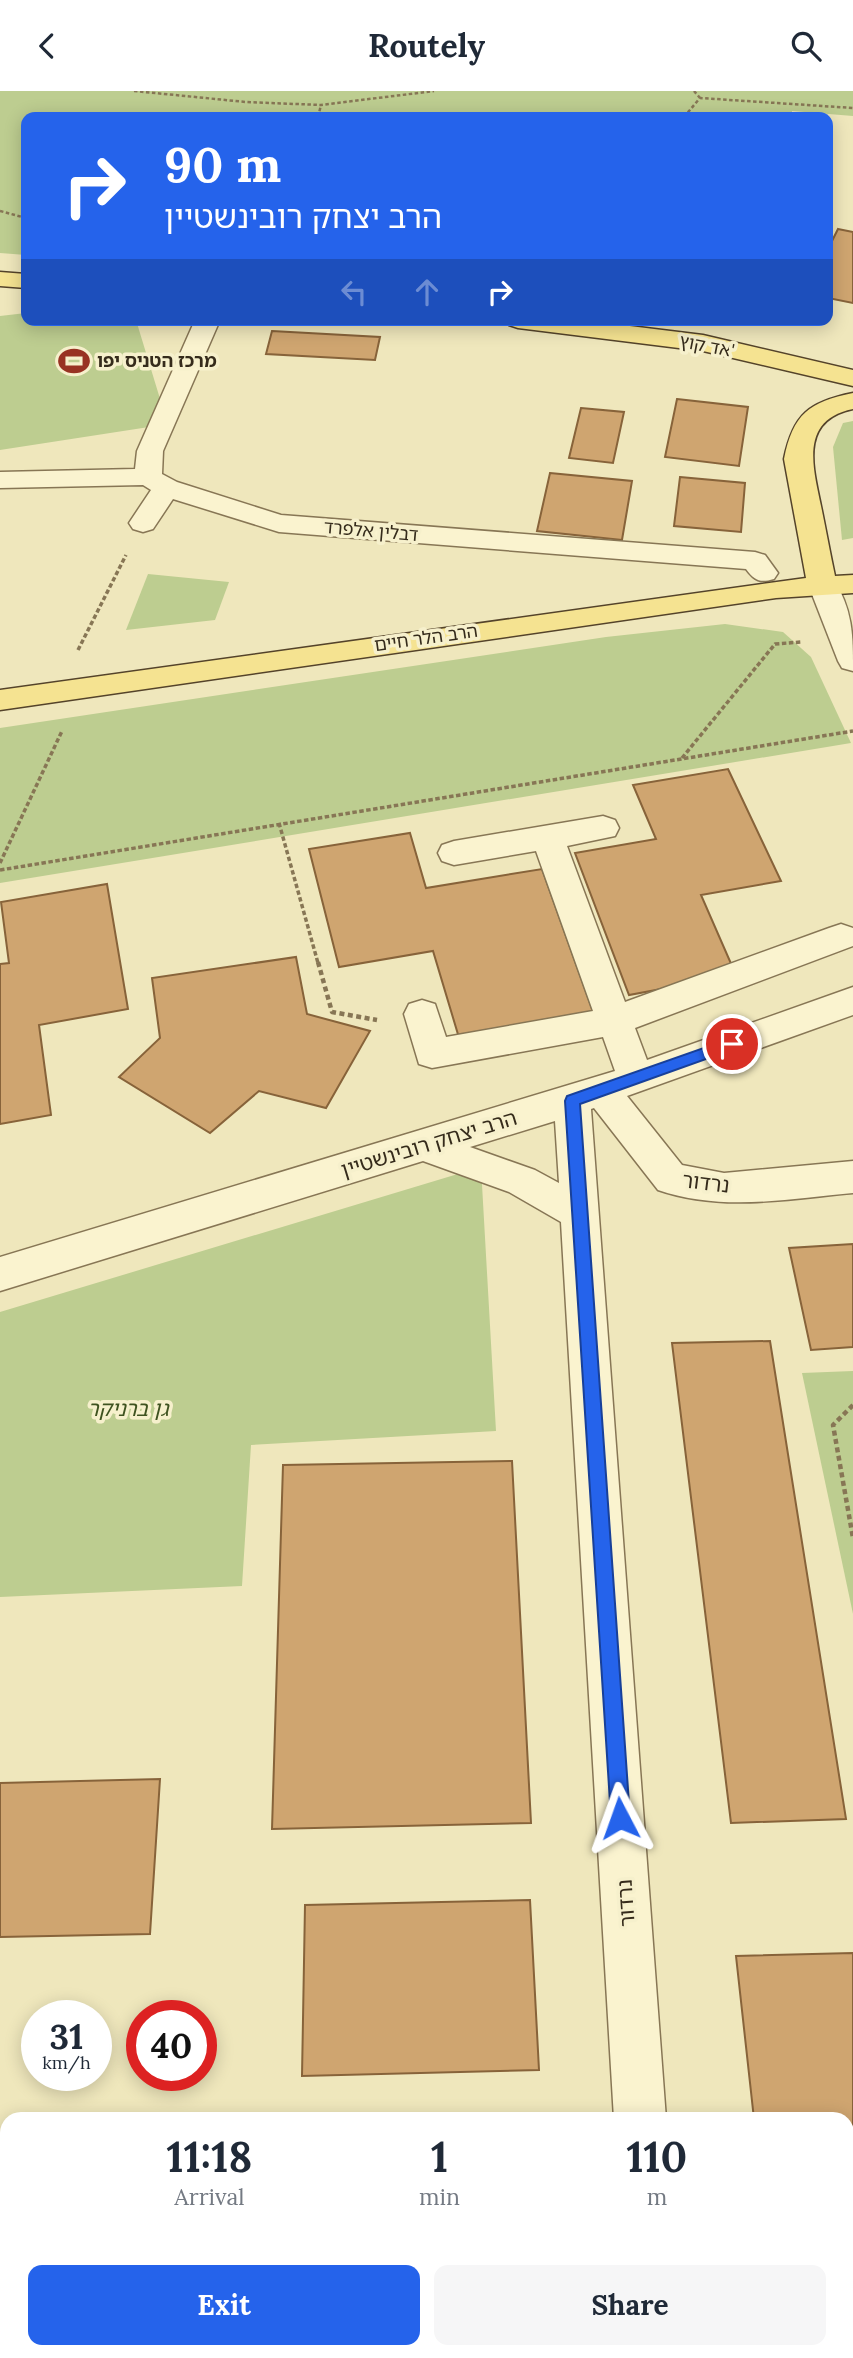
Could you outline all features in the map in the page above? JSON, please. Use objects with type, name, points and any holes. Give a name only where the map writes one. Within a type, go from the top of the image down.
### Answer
[{"type":"main road","points":[[0,279],[21,281]]},
{"type":"main road","name":"אד קוץ'","points":[[566,326],[703,343],[853,379]]},
{"type":"main road","points":[[822,585],[798,459],[801,439],[807,424],[817,414],[833,405],[853,401]]},
{"type":"main road","name":"הרב הלר חיים","points":[[0,700],[822,585],[853,583]]},
{"type":"street","points":[[143,523],[158,482],[150,451],[205,326]]},
{"type":"street","name":"דבלין אלפרד","points":[[0,480],[158,482],[279,523],[755,561],[764,573]]},
{"type":"street","points":[[822,585],[853,661]]},
{"type":"street","points":[[454,853],[603,828]]},
{"type":"street","points":[[547,837],[614,1021],[603,1090]]},
{"type":"street","points":[[424,1021],[432,1054],[614,1021],[841,937]]},
{"type":"street","name":"הרב יצחק רובינשטיין","points":[[0,1274],[603,1090],[853,1001]]},
{"type":"street","name":"נרדור","points":[[603,1090],[671,1179],[724,1189],[853,1177]]},
{"type":"street","name":"נרדור","points":[[603,1090],[580,1214],[640,2112]]},
{"type":"street","points":[[423,1146],[522,1181],[580,1214]]},
{"type":"path","points":[[134,91],[246,102],[321,105],[434,91]]},
{"type":"path","points":[[694,91],[700,98],[853,108]]},
{"type":"path","points":[[688,112],[700,98]]},
{"type":"path","points":[[319,112],[321,105]]},
{"type":"path","points":[[0,211],[21,217]]},
{"type":"path","points":[[75,657],[143,523]]},
{"type":"path","points":[[682,759],[775,644],[801,642],[796,633]]},
{"type":"path","points":[[0,863],[67,719]]},
{"type":"path","points":[[0,870],[853,731]]},
{"type":"path","points":[[279,823],[332,1012],[424,1021]]},
{"type":"path","points":[[853,1405],[833,1425],[853,1538]]},
{"type":"green space","points":[[0,91],[853,91],[853,116],[833,114],[833,112],[792,111],[21,112],[21,255],[0,253]]},
{"type":"green space","name":"מרכז הטניס יפו","points":[[21,314],[21,326],[138,326],[161,402],[149,427],[0,450],[0,316]]},
{"type":"green space","points":[[853,421],[853,538],[842,540],[833,447],[843,423]]},
{"type":"green space","points":[[148,574],[229,582],[215,620],[126,630]]},
{"type":"green space","points":[[725,624],[783,632],[811,657],[851,743],[0,883],[0,728],[606,637]]},
{"type":"green space","name":"גן ברניקר","points":[[481,1167],[496,1431],[251,1445],[242,1586],[0,1597],[0,1312]]},
{"type":"green space","points":[[853,1371],[853,1614],[802,1373]]},
{"type":"building","points":[[838,229],[853,232],[853,303],[833,299],[833,239]]},
{"type":"building","points":[[272,331],[380,337],[375,360],[266,354]]},
{"type":"building","points":[[677,399],[748,407],[739,466],[665,457]]},
{"type":"building","points":[[581,408],[624,412],[613,463],[569,458]]},
{"type":"building","points":[[550,473],[632,481],[622,540],[537,531]]},
{"type":"building","points":[[680,477],[745,483],[741,532],[674,526]]},
{"type":"building","points":[[728,769],[781,881],[701,895],[736,975],[629,995],[575,853],[656,839],[633,785]]},
{"type":"building","points":[[410,833],[426,888],[542,869],[595,1017],[460,1041],[433,951],[339,967],[309,849]]},
{"type":"building","points":[[107,884],[128,1009],[39,1025],[51,1115],[0,1124],[0,964],[9,963],[1,902]]},
{"type":"building","points":[[296,957],[307,1014],[370,1031],[326,1108],[259,1091],[210,1133],[119,1077],[160,1038],[152,978]]},
{"type":"building","points":[[853,1244],[853,1347],[811,1350],[789,1248]]},
{"type":"building","points":[[770,1341],[846,1819],[731,1823],[672,1343]]},
{"type":"building","points":[[512,1461],[531,1823],[272,1829],[283,1465]]},
{"type":"building","points":[[160,1779],[150,1934],[0,1937],[0,1783]]},
{"type":"building","points":[[530,1900],[539,2070],[302,2076],[305,1905]]},
{"type":"building","points":[[853,1953],[853,2112],[753,2112],[736,1956]]},
{"type":"place","name":"מרכז הטניס יפו","points":[[74,361]]},
{"type":"route","points":[[620,1818],[572,1101],[732,1044]]}]
